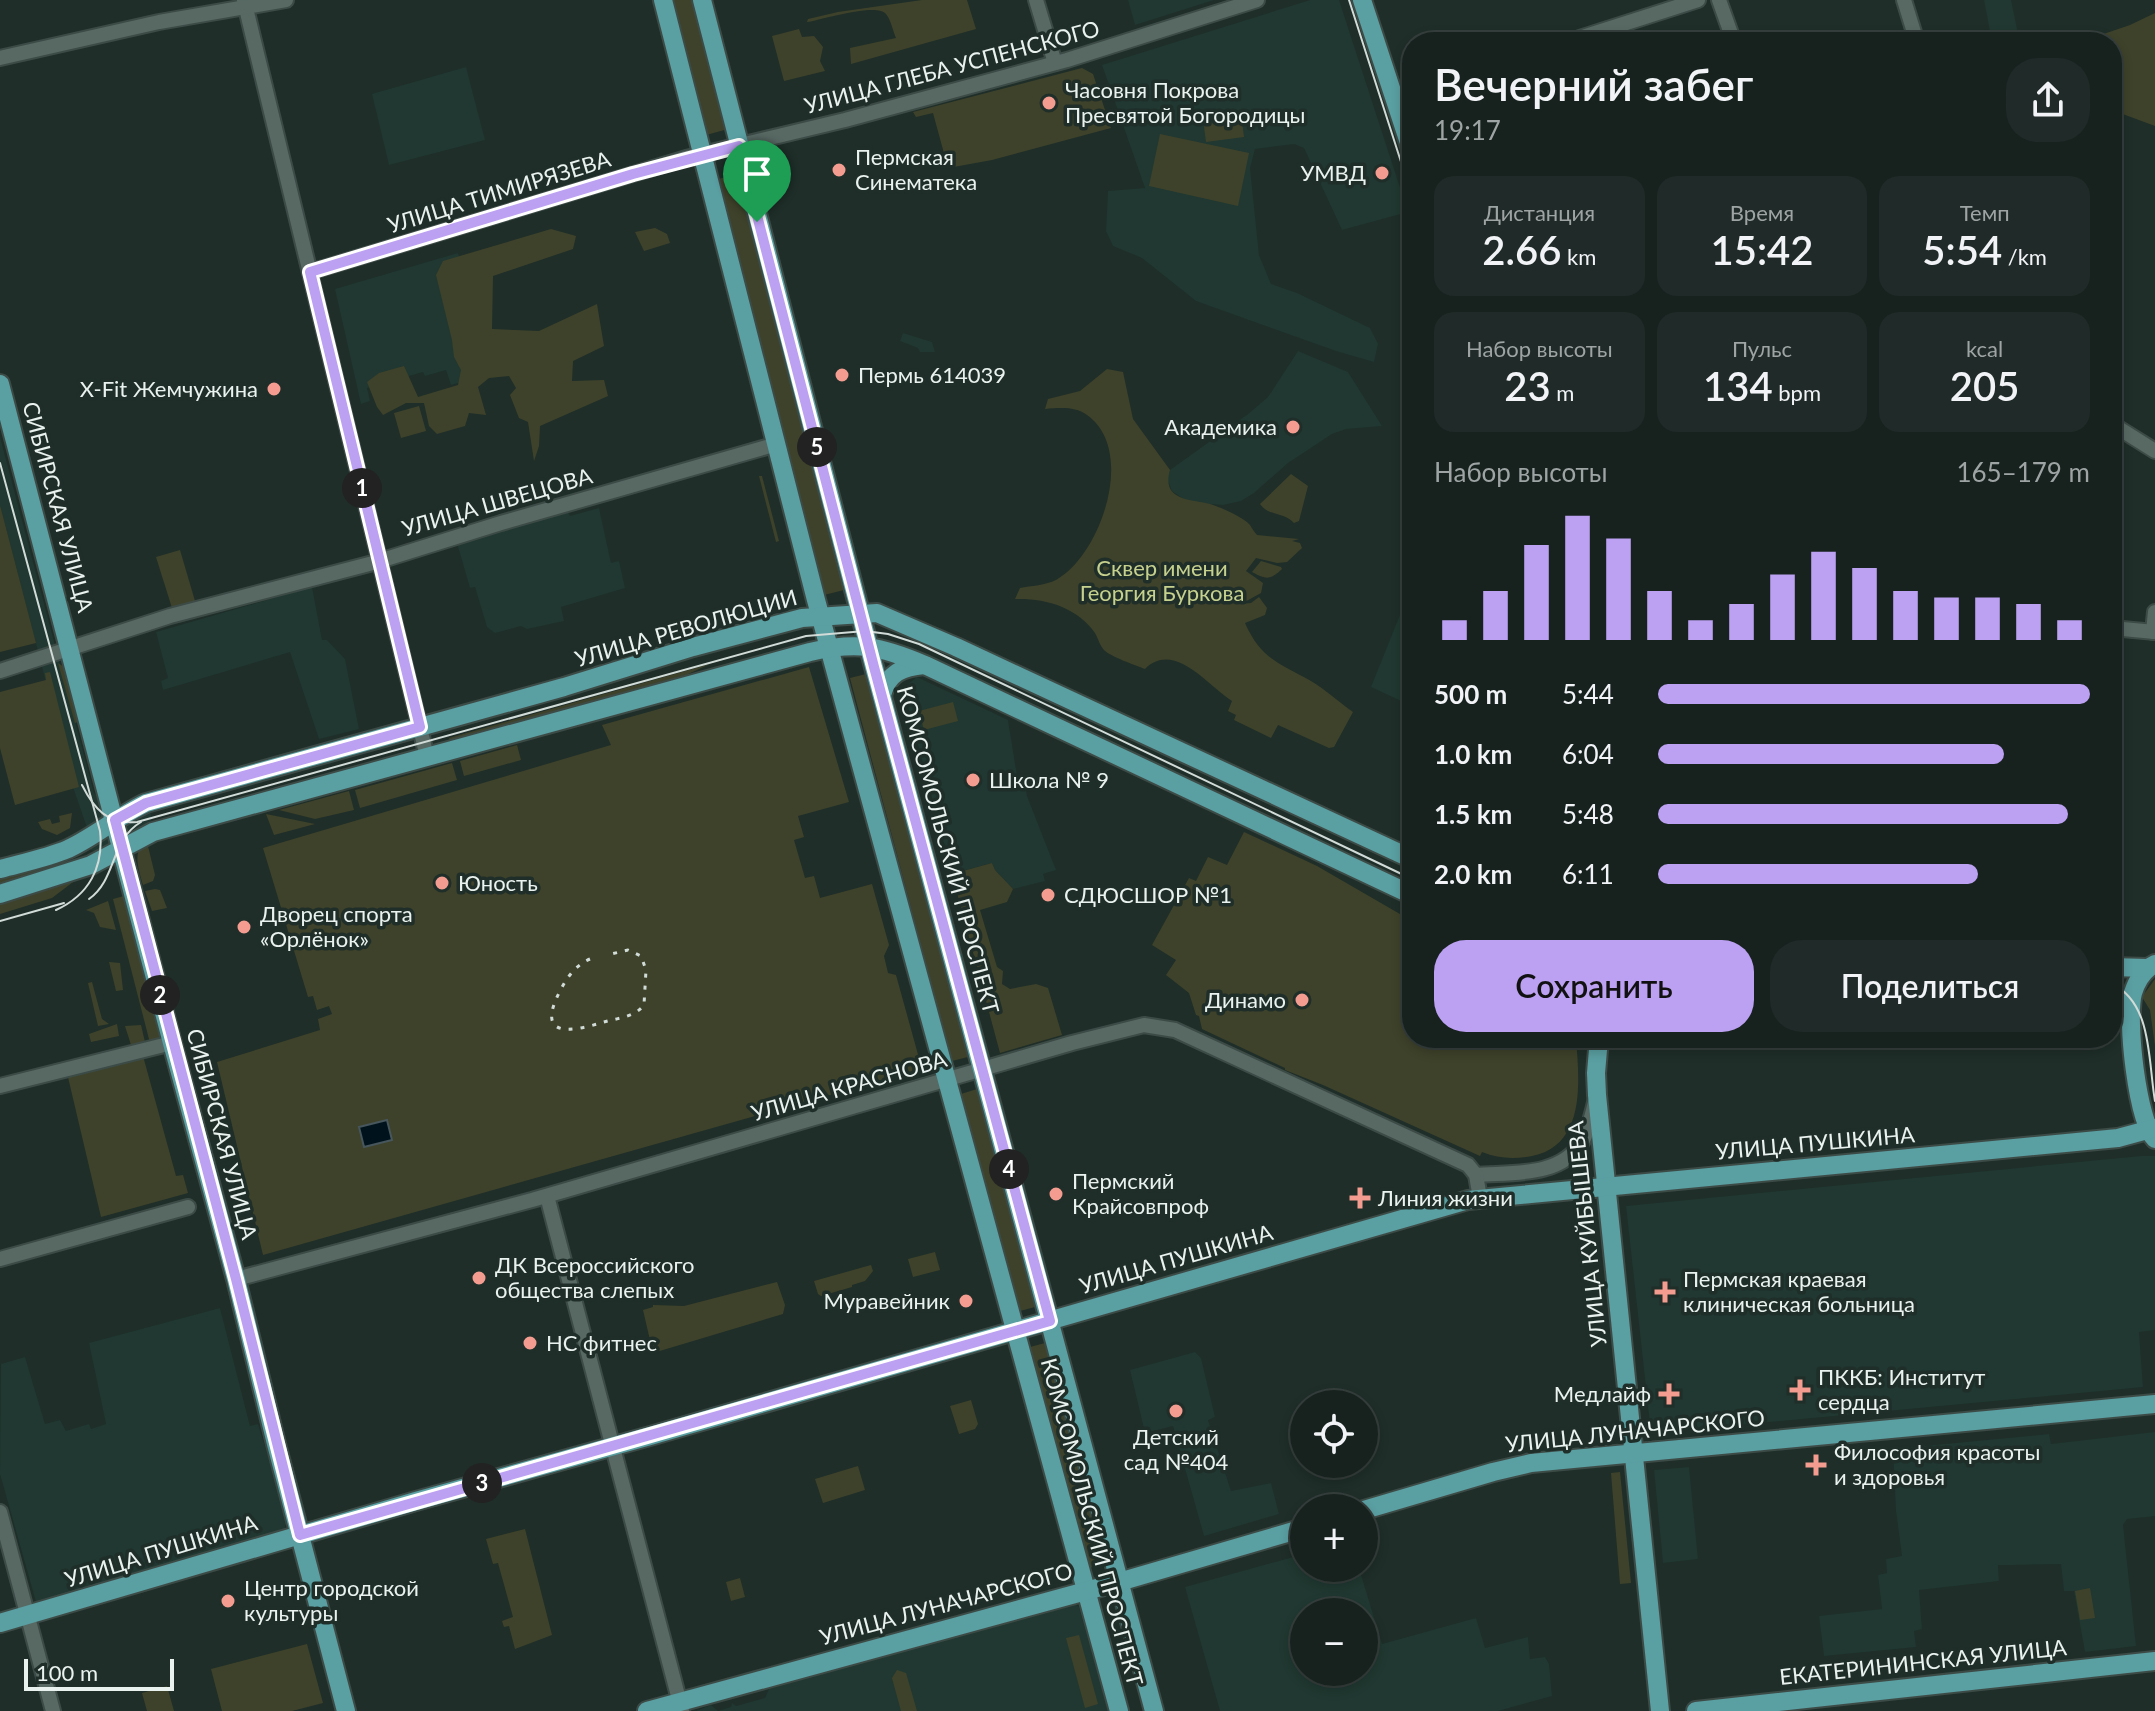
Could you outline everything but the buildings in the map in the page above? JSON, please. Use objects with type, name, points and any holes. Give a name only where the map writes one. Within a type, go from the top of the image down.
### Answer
[{"type":"main road","name":"КОМСОМОЛЬСКИЙ ПРОСПЕКТ","points":[[663,0],[820,617],[1119,1711]]},
{"type":"main road","name":"КОМСОМОЛЬСКИЙ ПРОСПЕКТ","points":[[702,0],[860,615],[1154,1711]]},
{"type":"main road","points":[[1362,0],[1402,123]]},
{"type":"main road","name":"СИБИРСКАЯ УЛИЦА","points":[[0,384],[236,1279],[346,1711]]},
{"type":"main road","name":"УЛИЦА РЕВОЛЮЦИИ","points":[[0,869],[66,850],[146,803],[802,618],[877,613],[1402,854]]},
{"type":"main road","points":[[0,894],[91,865],[153,832],[829,648],[868,645],[887,649],[925,665],[1402,890]]},
{"type":"main road","points":[[882,695],[885,684],[894,673],[902,668],[925,665]]},
{"type":"main road","points":[[2122,967],[2151,966]]},
{"type":"main road","points":[[2151,966],[2139,978],[2132,997],[2137,1086],[2153,1133]]},
{"type":"main road","name":"УЛИЦА КУЙБЫШЕВА","points":[[1598,1048],[1597,1095],[1660,1711]]},
{"type":"main road","points":[[2137,1086],[2143,1096],[2155,1105]]},
{"type":"main road","name":"УЛИЦА ПУШКИНА","points":[[0,1623],[1422,1211],[1480,1198],[2153,1133]]},
{"type":"main road","name":"УЛИЦА ЛУНАЧАРСКОГО","points":[[1378,1506],[1513,1467],[2155,1404]]},
{"type":"main road","name":"УЛИЦА ЛУНАЧАРСКОГО","points":[[647,1711],[681,1706],[1290,1532]]},
{"type":"main road","name":"ЕКАТЕРИНИНСКАЯ УЛИЦА","points":[[1696,1711],[2155,1661]]},
{"type":"street","points":[[0,58],[244,3],[286,0]]},
{"type":"street","points":[[1036,0],[1055,63]]},
{"type":"street","name":"УЛИЦА ГЛЕБА УСПЕНСКОГО","points":[[702,155],[1055,63],[1257,0]]},
{"type":"street","points":[[1598,32],[1698,0]]},
{"type":"street","points":[[1719,0],[1730,32]]},
{"type":"street","points":[[1904,0],[1914,32]]},
{"type":"street","points":[[244,3],[427,757]]},
{"type":"street","points":[[1393,96],[1402,94]]},
{"type":"street","name":"УЛИЦА ТИМИРЯЗЕВА","points":[[310,272],[702,155]]},
{"type":"street","points":[[2122,430],[2155,451]]},
{"type":"street","name":"УЛИЦА ШВЕЦОВА","points":[[0,671],[170,616],[380,561],[777,444]]},
{"type":"street","points":[[2122,629],[2154,632],[2155,612]]},
{"type":"street","name":"УЛИЦА КРАСНОВА","points":[[236,1279],[547,1196],[1129,1028],[1157,1026],[1175,1030],[1468,1165],[1476,1175]]},
{"type":"street","points":[[0,1086],[172,1043]]},
{"type":"street","points":[[1480,1198],[1476,1175],[1521,1173],[1562,1162],[1583,1141],[1597,1095]]},
{"type":"street","points":[[547,1196],[681,1706]]},
{"type":"street","points":[[0,1259],[188,1207]]},
{"type":"street","points":[[0,1512],[53,1711]]},
{"type":"shaded area","points":[[1128,0],[1214,0],[1135,25]]},
{"type":"shaded area","points":[[1310,0],[1339,0],[1402,194],[1402,214],[1342,230],[1304,148],[1294,144],[1255,149],[1250,168],[1259,255],[1271,284],[1370,328],[1378,344],[1374,362],[1196,301],[1142,258],[1113,246],[1106,231],[1108,191],[1145,188],[1102,65]]},
{"type":"shaded area","points":[[1984,0],[2011,0],[2018,32],[1990,32]]},
{"type":"shaded area","points":[[466,67],[485,140],[389,165],[372,94]]},
{"type":"shaded area","points":[[458,253],[491,374],[451,385],[446,370],[425,376],[423,372],[367,388],[370,401],[361,404],[335,289]]},
{"type":"shaded area","points":[[903,333],[932,342],[935,352],[920,352],[918,348],[900,341]]},
{"type":"shaded area","name":"Академика","points":[[1298,351],[1348,372],[1382,426],[1346,429],[1332,434],[1288,463],[1241,501],[1223,505],[1196,503],[1172,491],[1167,479],[1170,470],[1268,397]]},
{"type":"shaded area","points":[[0,437],[94,793],[106,805],[120,811],[150,809],[152,820],[128,837],[119,857],[91,850],[74,790],[0,505]]},
{"type":"shaded area","points":[[599,508],[611,563],[619,561],[625,588],[561,607],[564,621],[527,629],[521,626],[495,633],[487,627],[475,587],[470,588],[457,543],[568,511],[570,516]]},
{"type":"shaded area","points":[[312,587],[322,640],[327,640],[345,659],[359,729],[319,739],[290,652],[163,690],[161,681],[168,678],[156,632]]},
{"type":"shaded area","points":[[1402,610],[1402,701],[1371,687]]},
{"type":"shaded area","name":"Школа № 9","points":[[917,677],[1008,720],[1017,776],[1020,784],[1025,783],[1027,796],[1056,870],[1043,874],[1045,881],[1013,889],[992,863],[952,874],[903,688]]},
{"type":"shaded area","points":[[2155,1156],[2155,1330],[2139,1332],[2143,1387],[1651,1433],[1626,1206]]},
{"type":"shaded area","points":[[220,1308],[250,1426],[258,1424],[280,1494],[287,1519],[285,1528],[40,1604],[36,1602],[0,1474],[1,1364],[25,1357],[45,1424],[60,1420],[66,1431],[89,1424],[91,1429],[106,1424],[89,1343]]},
{"type":"shaded area","name":"Детский сад №404","points":[[1195,1352],[1201,1358],[1215,1417],[1208,1420],[1231,1491],[1271,1483],[1279,1514],[1204,1536],[1173,1426],[1145,1433],[1130,1370]]},
{"type":"shaded area","points":[[2155,1432],[2155,1516],[2127,1519],[2123,1525],[2136,1646],[2085,1652],[2074,1591],[2064,1591],[2061,1564],[1998,1565],[1999,1581],[1919,1590],[1922,1629],[1914,1631],[1916,1647],[1824,1656],[1819,1616],[1882,1609],[1878,1575],[1887,1573],[1886,1559],[1902,1556],[1893,1449],[2049,1434],[2051,1444]]},
{"type":"shaded area","points":[[1689,1467],[1698,1559],[1663,1563],[1654,1470]]},
{"type":"shaded area","points":[[1290,1558],[1290,1582],[1363,1582],[1368,1598],[1290,1598],[1290,1686],[1378,1686],[1378,1631],[1382,1644],[1476,1618],[1485,1648],[1528,1637],[1530,1659],[1545,1657],[1549,1664],[1552,1696],[1498,1711],[1220,1711],[1185,1587]]},
{"type":"shaded area","points":[[1073,1602],[1079,1607],[1108,1711],[718,1711],[731,1707],[732,1703],[736,1706],[765,1698],[769,1689]]},
{"type":"shaded area","points":[[711,1705],[718,1711],[696,1711]]},
{"type":"green space","points":[[672,0],[695,0],[728,129],[706,135]]},
{"type":"green space","points":[[922,0],[967,0],[976,29],[851,64],[850,48],[896,38],[886,14],[861,11],[807,22],[808,19],[838,12]]},
{"type":"green space","points":[[2155,13],[2155,126],[2122,114],[2122,32],[2109,32]]},
{"type":"green space","points":[[799,29],[802,37],[814,36],[823,47],[820,61],[825,71],[784,81],[772,36]]},
{"type":"green space","points":[[1082,68],[1093,74],[1111,128],[992,160],[948,168],[933,113],[916,117],[913,112]]},
{"type":"green space","points":[[1241,114],[1244,137],[1206,142],[1203,119]]},
{"type":"green space","points":[[1160,134],[1249,153],[1238,206],[1149,186]]},
{"type":"green space","points":[[739,174],[844,590],[824,595],[718,179]]},
{"type":"green space","points":[[655,228],[667,234],[670,243],[644,251],[635,232]]},
{"type":"green space","points":[[551,229],[576,236],[573,249],[493,276],[492,329],[539,331],[597,304],[604,346],[573,361],[572,381],[604,380],[608,396],[540,426],[534,461],[528,422],[519,418],[510,395],[516,388],[509,376],[489,378],[478,387],[486,415],[469,413],[465,426],[437,434],[429,426],[424,403],[406,403],[383,415],[367,382],[379,373],[404,366],[418,397],[458,385],[461,370],[454,357],[436,275],[443,261]]},
{"type":"green space","name":"Сквер имени Георгия Буркова","points":[[1107,369],[1123,372],[1133,419],[1170,470],[1168,480],[1174,493],[1231,513],[1247,522],[1257,535],[1299,539],[1292,541],[1300,543],[1302,548],[1287,562],[1256,558],[1246,571],[1263,583],[1261,593],[1241,604],[1251,603],[1259,597],[1267,608],[1265,615],[1245,623],[1264,652],[1353,712],[1334,747],[1329,748],[1278,725],[1271,738],[1234,720],[1236,715],[1228,711],[1232,701],[1179,662],[1156,661],[1145,669],[1129,663],[1104,650],[1088,624],[1070,611],[1049,602],[1015,599],[1020,588],[1052,582],[1072,567],[1087,549],[1099,526],[1111,476],[1110,452],[1102,431],[1087,415],[1077,410],[1045,409],[1048,399],[1080,391]]},
{"type":"green space","points":[[419,406],[426,431],[401,438],[394,413]]},
{"type":"green space","points":[[1291,474],[1308,486],[1299,521],[1294,523],[1260,504]]},
{"type":"green space","points":[[759,476],[762,476],[779,541],[776,542]]},
{"type":"green space","points":[[0,505],[36,643],[0,652]]},
{"type":"green space","points":[[180,550],[195,601],[172,608],[156,557]]},
{"type":"green space","points":[[1261,561],[1282,569],[1268,578],[1252,572]]},
{"type":"green space","points":[[58,663],[64,667],[78,722],[75,723]]},
{"type":"green space","points":[[710,664],[686,675],[450,741],[449,738]]},
{"type":"green space","points":[[809,667],[849,802],[798,816],[804,837],[794,840],[805,878],[814,876],[820,898],[872,884],[889,945],[884,956],[888,973],[896,975],[922,1069],[263,1255],[217,1062],[320,1030],[318,1019],[332,1014],[329,1006],[317,1010],[313,996],[308,997],[263,848],[611,745],[602,725]]},
{"type":"green space","points":[[50,672],[79,787],[15,805],[0,748],[0,692],[46,680],[45,673]]},
{"type":"green space","points":[[866,674],[968,1057],[952,1061],[850,678]]},
{"type":"green space","points":[[953,702],[958,721],[924,730],[919,711]]},
{"type":"green space","points":[[517,745],[521,760],[464,776],[460,761]]},
{"type":"green space","points":[[452,763],[457,780],[360,808],[355,790]]},
{"type":"green space","points":[[349,791],[354,810],[315,819],[279,810]]},
{"type":"green space","points":[[72,813],[70,828],[57,835],[42,829],[38,822],[50,819],[52,824],[60,822],[59,816]]},
{"type":"green space","points":[[266,814],[315,824],[274,835]]},
{"type":"green space","name":"Динамо","points":[[1244,832],[1317,866],[1402,915],[1402,1048],[1577,1048],[1576,1108],[1571,1125],[1562,1139],[1550,1149],[1532,1156],[1507,1158],[1482,1152],[1480,1156],[1285,1070],[1202,1029],[1189,993],[1166,975],[1176,960],[1152,945],[1189,878],[1196,881],[1208,857],[1227,865]]},
{"type":"green space","points":[[147,842],[155,875],[153,881],[143,885],[138,855]]},
{"type":"green space","points":[[65,860],[66,864],[0,884],[0,879]]},
{"type":"green space","points":[[992,863],[1013,889],[1007,902],[980,910],[997,967],[1003,971],[1002,984],[1010,989],[1036,984],[1048,988],[1062,1035],[1000,1053],[952,874]]},
{"type":"green space","points":[[73,882],[52,898],[0,914],[0,903]]},
{"type":"green space","points":[[160,890],[167,908],[152,911],[145,891]]},
{"type":"green space","points":[[124,896],[161,1037],[150,1043],[113,899]]},
{"type":"green space","points":[[108,901],[116,930],[100,927],[94,913],[86,910]]},
{"type":"green space","points":[[109,962],[120,963],[123,990],[116,991]]},
{"type":"green space","points":[[2155,979],[2155,1046],[2150,1010],[2142,997]]},
{"type":"green space","points":[[92,982],[102,1019],[109,1024],[98,1026],[88,983]]},
{"type":"green space","points":[[117,1024],[119,1036],[91,1042],[89,1034]]},
{"type":"green space","points":[[141,1025],[145,1042],[131,1045],[125,1026]]},
{"type":"green space","points":[[143,1056],[176,1176],[183,1175],[188,1193],[101,1217],[67,1073]]},
{"type":"green space","points":[[977,1089],[1035,1307],[1020,1311],[961,1094]]},
{"type":"green space","points":[[935,1252],[940,1270],[913,1277],[908,1259]]},
{"type":"green space","points":[[871,1265],[873,1271],[865,1281],[821,1296],[818,1294],[814,1281]]},
{"type":"green space","points":[[777,1282],[785,1305],[783,1314],[653,1353],[643,1310],[653,1305],[684,1306]]},
{"type":"green space","points":[[1045,1343],[1104,1564],[1089,1568],[1030,1347]]},
{"type":"green space","points":[[971,1400],[978,1424],[975,1429],[959,1434],[950,1406]]},
{"type":"green space","points":[[858,1466],[865,1490],[823,1503],[815,1479]]},
{"type":"green space","points":[[1620,1472],[1631,1583],[1620,1584],[1611,1473]]},
{"type":"green space","points":[[525,1529],[552,1635],[515,1649],[509,1626],[504,1627],[502,1621],[513,1617],[498,1563],[493,1564],[486,1539]]},
{"type":"green space","points":[[740,1578],[745,1597],[731,1601],[726,1582]]},
{"type":"green space","points":[[2090,1588],[2095,1618],[2080,1620],[2075,1591]]},
{"type":"green space","points":[[1079,1635],[1098,1704],[1085,1708],[1066,1638]]},
{"type":"green space","points":[[307,1644],[323,1703],[292,1711],[222,1711],[211,1669]]},
{"type":"green space","points":[[897,1670],[906,1673],[917,1711],[901,1711],[892,1678]]},
{"type":"green space","points":[[167,1686],[174,1711],[147,1711],[142,1693]]},
{"type":"water","points":[[387,1120],[392,1140],[364,1147],[359,1127]]},
{"type":"tram line","points":[[1349,0],[1402,165]]},
{"type":"tram line","points":[[0,463],[100,831],[97,868],[92,878],[77,896],[56,910]]},
{"type":"tram line","points":[[82,785],[103,814],[118,821],[137,822],[806,636],[865,631],[888,634],[919,644],[1402,874]]},
{"type":"tram line","points":[[89,899],[105,881],[124,839],[141,822]]},
{"type":"tram line","points":[[0,921],[64,903]]},
{"type":"tram line","points":[[2122,991],[2135,1005],[2142,1019],[2155,1101]]},
{"type":"railway","points":[[590,959],[572,972],[553,1007],[554,1025],[560,1028],[580,1028],[620,1018],[644,1005],[646,970],[641,956],[628,950],[607,955]]},
{"type":"place","name":"Часовня Покрова Пресвятой Богородицы","points":[[1049,103]]},
{"type":"place","name":"Пермская Синематека","points":[[839,170]]},
{"type":"place","name":"УМВД","points":[[1382,173]]},
{"type":"place","name":"Пермь 614039","points":[[842,375]]},
{"type":"place","name":"X-Fit Жемчужина","points":[[274,389]]},
{"type":"place","name":"Академика","points":[[1293,427]]},
{"type":"place","name":"Школа № 9","points":[[973,780]]},
{"type":"place","name":"Юность","points":[[442,883]]},
{"type":"place","name":"СДЮСШОР №1","points":[[1048,895]]},
{"type":"place","name":"Дворец спорта «Орлёнок»","points":[[244,927]]},
{"type":"place","name":"Динамо","points":[[1302,1000]]},
{"type":"place","name":"Пермский Крайсовпроф","points":[[1056,1194]]},
{"type":"place","name":"Линия жизни","points":[[1360,1198]]},
{"type":"place","name":"ДК Всероссийского общества слепых","points":[[479,1278]]},
{"type":"place","name":"Пермская краевая клиническая больница","points":[[1665,1292]]},
{"type":"place","name":"Муравейник","points":[[966,1301]]},
{"type":"place","name":"НС фитнес","points":[[530,1343]]},
{"type":"place","name":"ПККБ: Институт сердца","points":[[1800,1390]]},
{"type":"place","name":"Медлайф","points":[[1669,1394]]},
{"type":"place","name":"Детский сад №404","points":[[1176,1411]]},
{"type":"place","name":"Философия красоты и здоровья","points":[[1816,1465]]},
{"type":"place","name":"Центр городской культуры","points":[[228,1601]]},
{"type":"route","points":[[739,146],[757,222],[1050,1321],[300,1535],[115,820],[146,803],[420,727],[310,272],[686,158],[739,146]]}]
